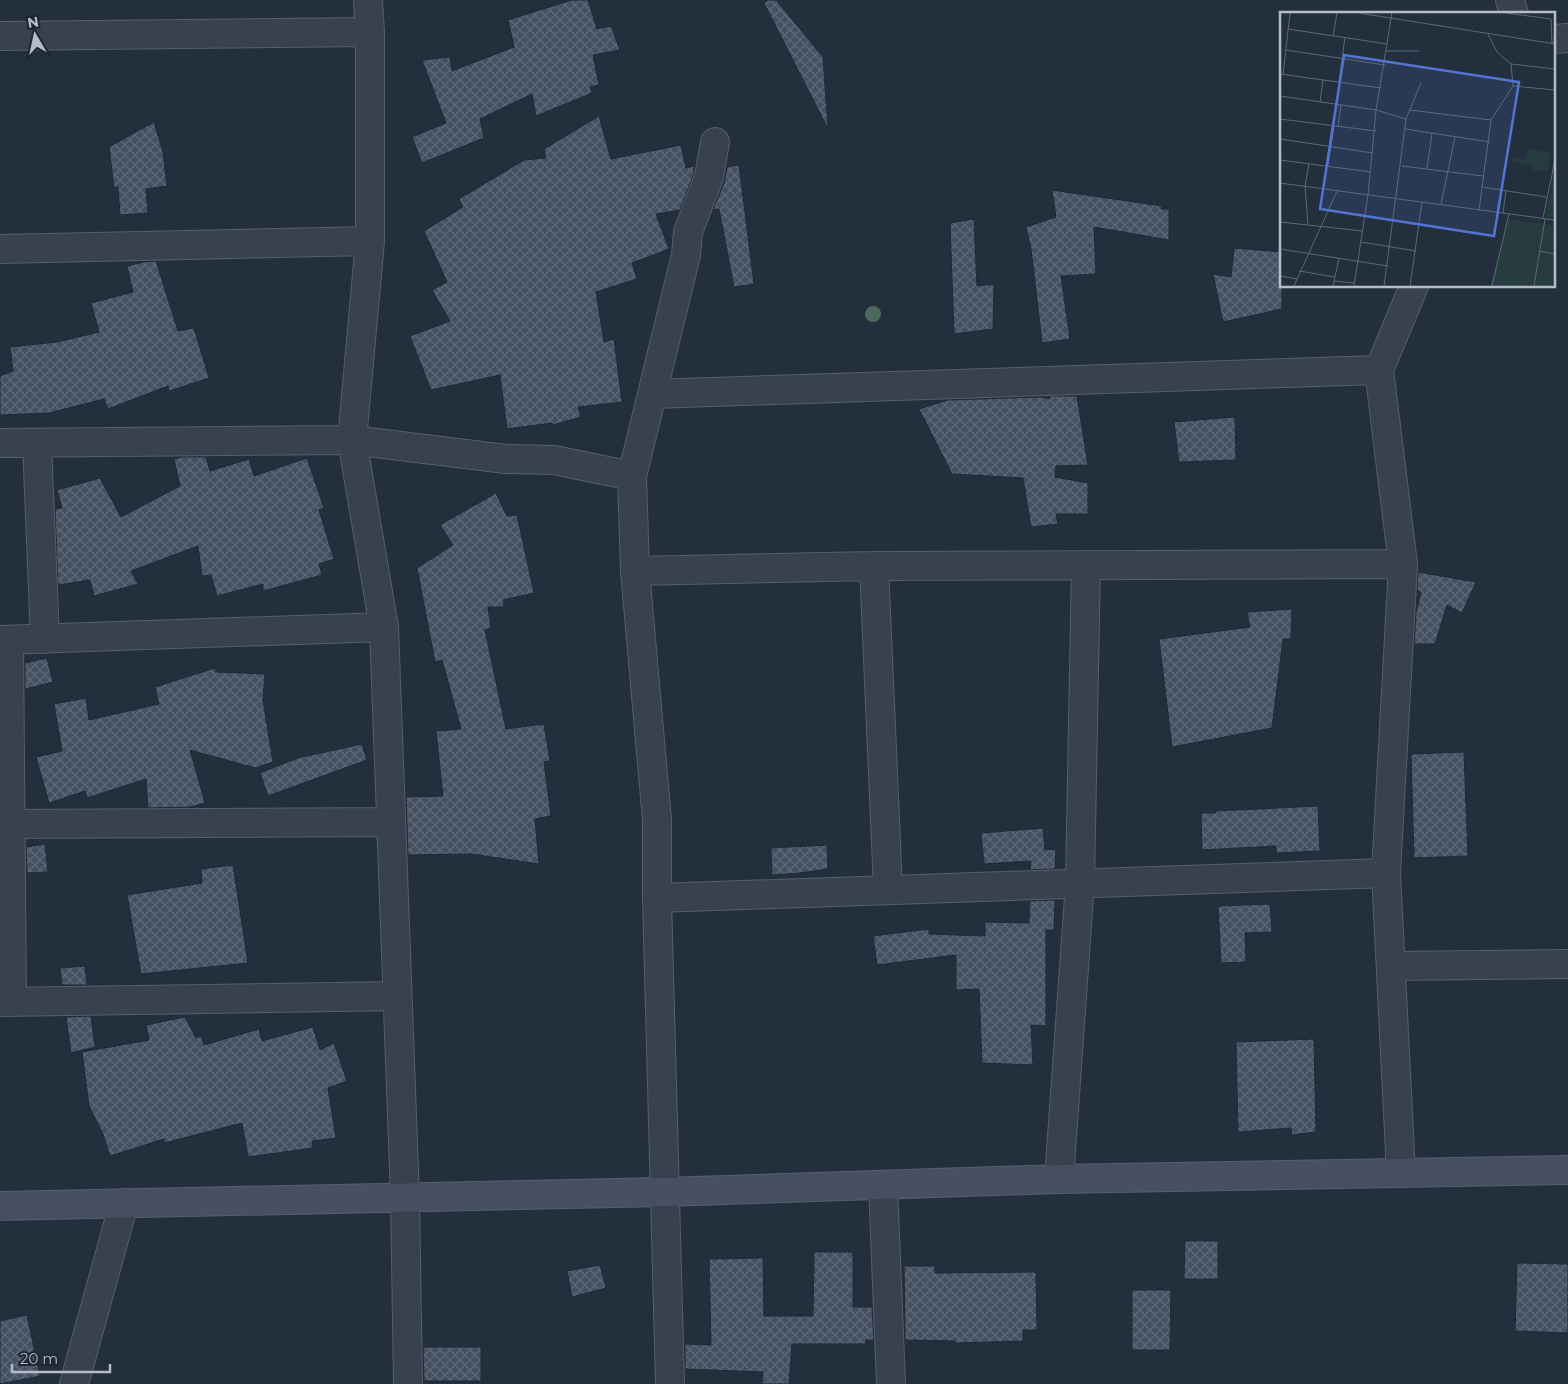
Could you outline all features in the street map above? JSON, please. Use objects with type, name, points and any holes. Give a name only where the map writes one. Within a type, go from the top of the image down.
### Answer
[{"type":"street","points":[[368,0],[370,32],[370,241],[352,440],[384,627],[406,1197],[408,1384]]},
{"type":"street","points":[[0,36],[370,32]]},
{"type":"street","points":[[670,1384],[657,898],[657,820],[635,571],[632,476],[686,255],[688,232],[709,177],[715,142]]},
{"type":"street","points":[[0,250],[370,241]]},
{"type":"street","points":[[1401,1173],[1386,873],[1403,564],[1379,370],[1413,288]]},
{"type":"street","points":[[652,394],[1379,370]]},
{"type":"street","points":[[0,443],[352,440],[506,460],[554,460],[632,476]]},
{"type":"street","points":[[37,443],[45,639]]},
{"type":"street","points":[[635,571],[874,566],[1403,564]]},
{"type":"street","points":[[1059,1179],[1080,883],[1086,565]]},
{"type":"street","points":[[874,566],[888,889]]},
{"type":"street","points":[[384,627],[4,640],[6,1002],[397,996]]},
{"type":"street","points":[[5,824],[391,822]]},
{"type":"street","points":[[657,898],[1386,873]]},
{"type":"street","points":[[1391,966],[1568,964]]},
{"type":"street","points":[[0,1206],[666,1192],[1059,1179],[1568,1170]]},
{"type":"street","points":[[883,1185],[892,1384]]},
{"type":"street","points":[[74,1384],[124,1203]]},
{"type":"building","points":[[572,0],[588,0],[597,29],[611,26],[620,50],[593,55],[599,85],[590,87],[592,93],[536,116],[532,94],[480,119],[484,138],[422,163],[412,137],[446,123],[422,60],[450,57],[452,71],[514,47],[508,20]]},
{"type":"building","points":[[768,0],[776,0],[823,57],[828,129],[764,3]]},
{"type":"building","points":[[599,116],[611,159],[681,145],[686,168],[694,166],[694,173],[680,210],[656,214],[669,249],[632,263],[637,279],[596,292],[604,342],[614,339],[622,402],[578,407],[581,417],[553,425],[552,423],[507,429],[500,375],[431,390],[410,336],[450,321],[432,290],[447,282],[424,231],[463,207],[459,199],[524,160],[546,158],[544,149]]},
{"type":"building","points":[[154,122],[163,152],[167,186],[146,189],[148,213],[120,215],[118,187],[114,187],[109,147]]},
{"type":"building","points":[[739,165],[754,284],[734,287],[719,209],[713,210],[724,183],[727,167]]},
{"type":"building","points":[[1052,190],[1162,206],[1161,209],[1169,209],[1169,240],[1094,227],[1096,274],[1061,276],[1070,339],[1042,343],[1031,249],[1026,227],[1056,217]]},
{"type":"building","points":[[974,219],[977,286],[994,284],[993,329],[954,334],[950,223]]},
{"type":"building","points":[[1234,248],[1280,252],[1282,309],[1223,322],[1213,274],[1231,277]]},
{"type":"building","points":[[156,261],[178,331],[194,328],[209,378],[169,391],[168,386],[108,409],[104,399],[49,413],[0,415],[0,376],[13,371],[10,347],[57,342],[99,332],[91,303],[133,292],[127,266]]},
{"type":"building","points":[[1050,396],[1077,396],[1088,465],[1056,466],[1055,477],[1088,483],[1088,514],[1056,514],[1058,524],[1031,527],[1023,478],[952,474],[919,409],[948,400],[1041,397],[1050,399]]},
{"type":"building","points":[[1235,417],[1236,460],[1179,462],[1174,422]]},
{"type":"building","points":[[206,457],[210,471],[249,459],[254,476],[307,458],[324,508],[319,510],[334,559],[319,564],[322,575],[263,591],[263,584],[217,596],[211,575],[202,576],[198,546],[131,571],[138,584],[94,596],[90,580],[58,585],[55,509],[62,508],[57,490],[100,478],[121,517],[180,486],[174,459]]},
{"type":"building","points":[[496,493],[507,516],[517,515],[534,593],[503,600],[504,607],[488,607],[491,628],[485,630],[506,729],[544,724],[550,761],[544,762],[551,816],[535,819],[539,864],[471,854],[408,855],[406,797],[443,796],[436,731],[461,729],[442,660],[435,662],[417,568],[453,545],[440,525]]},
{"type":"building","points":[[1418,572],[1476,582],[1462,613],[1447,605],[1435,644],[1414,644],[1416,613],[1421,592],[1417,590]]},
{"type":"building","points":[[1292,609],[1291,639],[1283,639],[1272,728],[1172,747],[1159,639],[1250,627],[1247,612]]},
{"type":"building","points":[[47,658],[53,682],[25,689],[25,663]]},
{"type":"building","points":[[215,668],[216,672],[265,674],[263,700],[273,762],[255,768],[190,750],[205,803],[190,807],[148,808],[146,779],[87,798],[85,791],[49,803],[36,757],[62,751],[54,704],[86,698],[89,720],[159,704],[155,687]]},
{"type":"building","points":[[362,744],[367,760],[268,796],[260,773],[298,758]]},
{"type":"building","points":[[1464,752],[1468,856],[1414,858],[1411,754]]},
{"type":"building","points":[[1318,806],[1320,851],[1276,853],[1276,846],[1202,850],[1201,813]]},
{"type":"building","points":[[1043,828],[1045,850],[1056,849],[1055,869],[1030,870],[1031,861],[984,864],[981,833]]},
{"type":"building","points":[[45,844],[48,872],[27,873],[26,847]]},
{"type":"building","points":[[827,845],[828,869],[772,875],[771,848]]},
{"type":"building","points":[[233,865],[248,963],[141,974],[127,895],[202,883],[201,869]]},
{"type":"building","points":[[1055,900],[1054,930],[1046,930],[1046,1026],[1031,1025],[1033,1065],[982,1063],[979,989],[956,990],[956,955],[877,965],[873,936],[929,929],[929,934],[985,936],[985,922],[1029,923],[1030,901]]},
{"type":"building","points":[[1270,904],[1272,932],[1245,933],[1246,962],[1221,963],[1218,906]]},
{"type":"building","points":[[85,966],[87,985],[62,985],[60,968]]},
{"type":"building","points":[[91,1016],[95,1047],[71,1053],[66,1017]]},
{"type":"building","points":[[185,1017],[196,1038],[201,1036],[204,1045],[259,1029],[262,1041],[313,1027],[320,1050],[334,1043],[347,1081],[328,1088],[336,1138],[312,1141],[313,1148],[248,1157],[242,1123],[164,1143],[164,1139],[110,1156],[103,1134],[89,1106],[82,1052],[149,1040],[146,1025]]},
{"type":"building","points":[[1314,1039],[1316,1132],[1292,1135],[1291,1128],[1238,1132],[1236,1042]]},
{"type":"building","points":[[1185,1241],[1218,1241],[1218,1279],[1184,1279]]},
{"type":"building","points":[[814,1252],[853,1252],[853,1307],[872,1307],[874,1340],[866,1340],[866,1344],[792,1344],[789,1384],[762,1384],[763,1372],[685,1369],[685,1344],[711,1345],[709,1259],[763,1258],[764,1316],[813,1316]]},
{"type":"building","points":[[1517,1263],[1568,1264],[1568,1333],[1515,1331]]},
{"type":"building","points":[[600,1265],[606,1288],[572,1297],[567,1271]]},
{"type":"building","points":[[904,1266],[935,1266],[935,1273],[1036,1272],[1037,1330],[1023,1330],[1023,1341],[955,1343],[955,1341],[905,1340]]},
{"type":"building","points":[[1132,1290],[1171,1290],[1170,1350],[1132,1350]]},
{"type":"building","points":[[27,1315],[40,1376],[0,1384],[0,1321]]},
{"type":"building","points":[[423,1347],[481,1347],[481,1381],[424,1381]]}]
